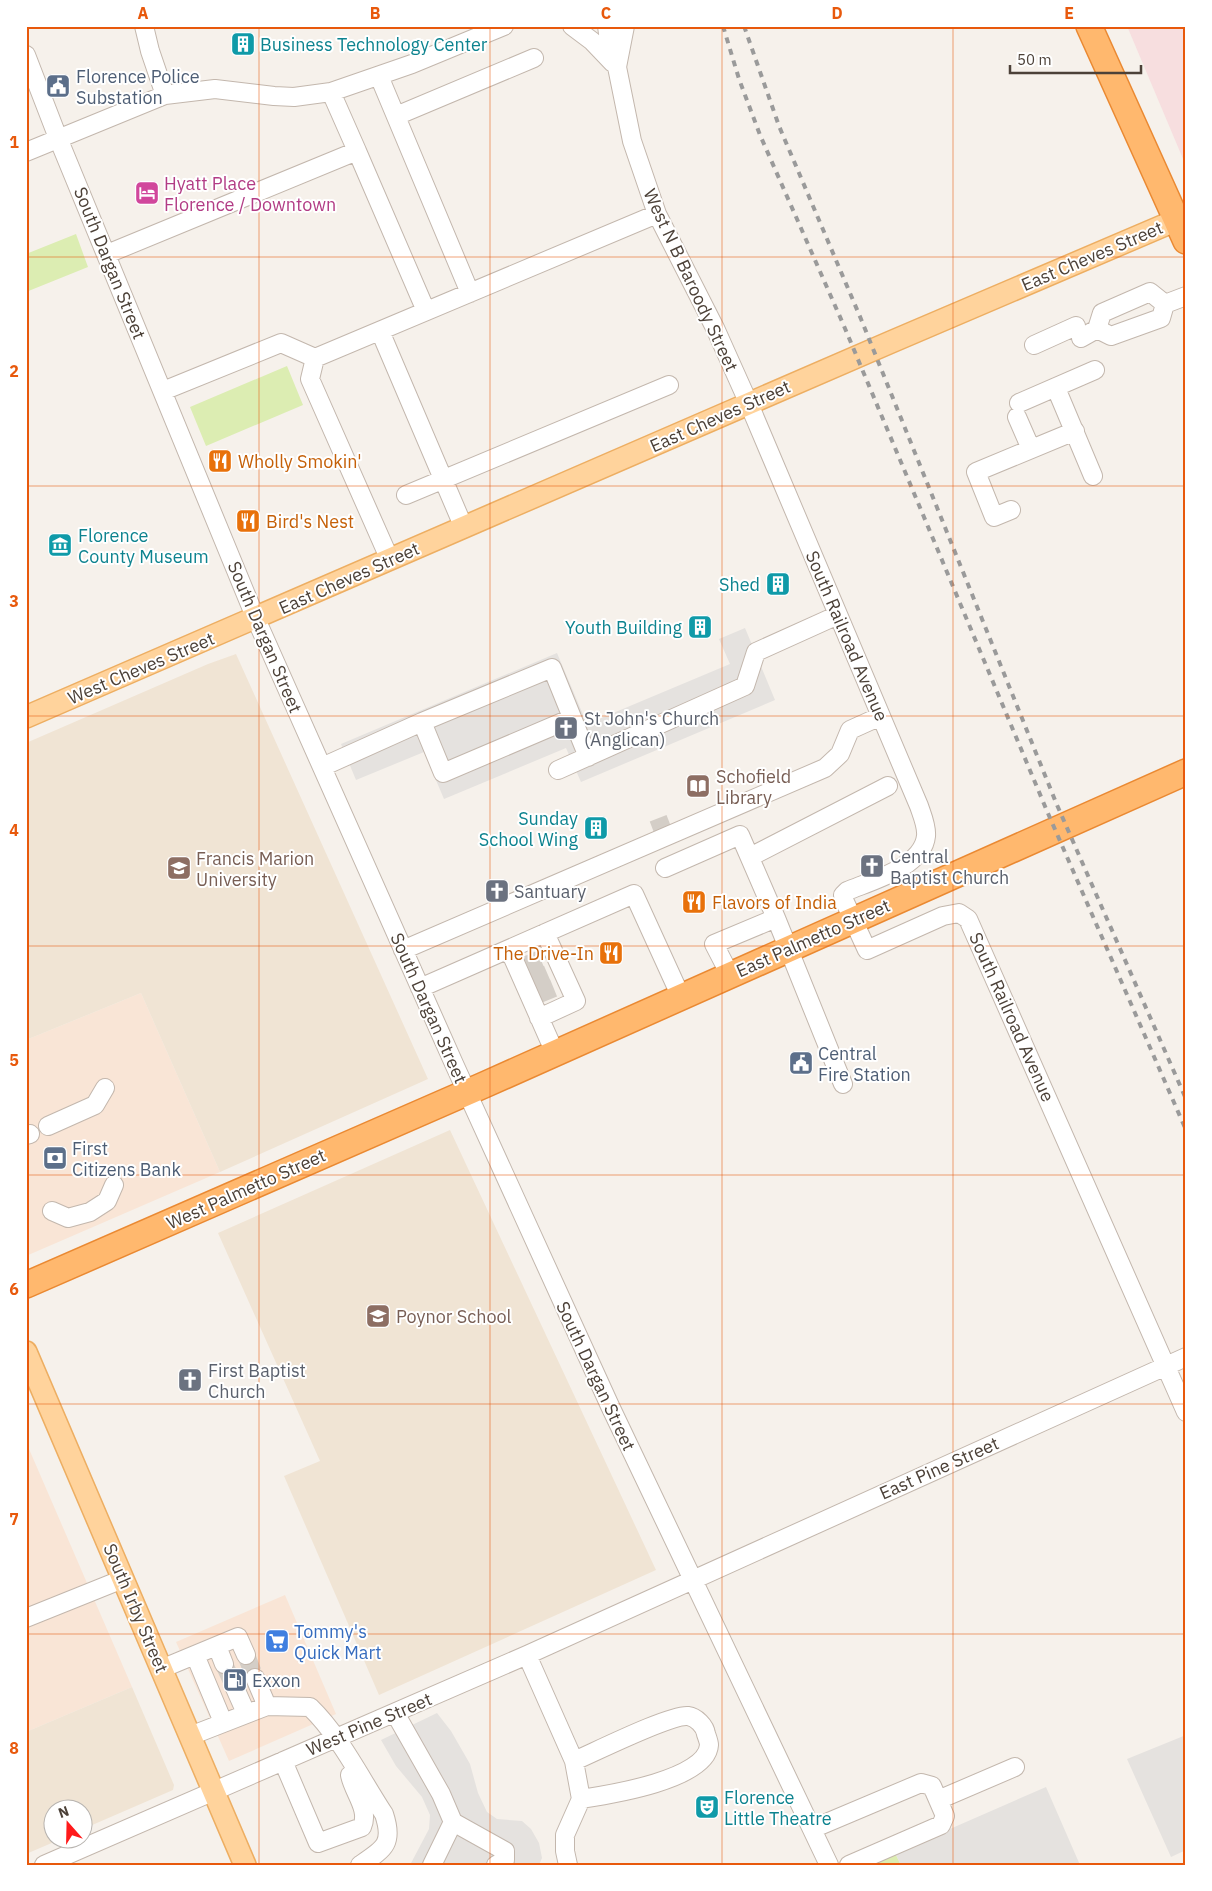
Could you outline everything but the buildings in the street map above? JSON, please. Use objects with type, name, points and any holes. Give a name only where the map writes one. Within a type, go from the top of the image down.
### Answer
[{"type":"highway","points":[[1089,26],[1182,226]]},
{"type":"highway","name":"East Palmetto Street","points":[[467,1093],[1186,772]]},
{"type":"highway","name":"West Palmetto Street","points":[[26,1285],[467,1093]]},
{"type":"main road","name":"East Cheves Street","points":[[256,618],[749,404],[1182,226]]},
{"type":"main road","name":"West Cheves Street","points":[[26,717],[256,618]]},
{"type":"main road","name":"South Irby Street","points":[[26,1352],[245,1865]]},
{"type":"street","points":[[144,26],[150,51],[165,95]]},
{"type":"street","points":[[26,152],[165,95],[215,89],[294,97],[331,92],[379,76],[504,26]]},
{"type":"street","points":[[572,26],[592,41],[617,67]]},
{"type":"street","name":"West N B Baroody Street","points":[[607,26],[632,140],[657,214],[715,328],[749,404]]},
{"type":"street","name":"West N B Baroody Street","points":[[617,67],[625,26]]},
{"type":"street","name":"South Dargan Street","points":[[26,54],[58,138],[256,618],[403,950],[538,1251],[829,1865]]},
{"type":"street","points":[[396,116],[534,58]]},
{"type":"street","points":[[379,76],[470,293]]},
{"type":"street","points":[[331,92],[426,311]]},
{"type":"street","points":[[107,254],[357,151]]},
{"type":"street","points":[[163,391],[281,343],[315,358],[657,214]]},
{"type":"street","points":[[1097,329],[1102,313],[1150,292],[1165,304]]},
{"type":"street","points":[[1165,304],[1186,296]]},
{"type":"street","points":[[1034,345],[1079,332],[1097,329],[1110,336],[1161,318],[1165,304]]},
{"type":"street","points":[[380,331],[464,528]]},
{"type":"street","points":[[315,358],[310,379],[390,560]]},
{"type":"street","points":[[1030,449],[1018,410],[1056,388],[1095,370]]},
{"type":"street","points":[[406,495],[669,384]]},
{"type":"street","points":[[1056,388],[1093,476]]},
{"type":"street","name":"South Railroad Avenue","points":[[749,404],[920,806],[926,829],[926,837],[918,854],[909,862],[896,870],[846,891],[843,895],[853,920],[867,950],[943,916],[959,913],[968,919],[1186,1412]]},
{"type":"street","points":[[1011,510],[994,517],[976,472],[1075,431]]},
{"type":"street","points":[[558,770],[745,686],[756,652],[838,615]]},
{"type":"street","points":[[322,767],[422,722],[552,668],[588,757]]},
{"type":"street","points":[[403,950],[639,848],[678,826],[825,768],[840,754],[850,730],[881,716]]},
{"type":"street","points":[[422,722],[443,773],[572,718]]},
{"type":"street","points":[[750,857],[888,786]]},
{"type":"street","points":[[639,848],[653,830]]},
{"type":"street","points":[[665,868],[740,835],[789,949],[843,1084]]},
{"type":"street","points":[[420,988],[634,894],[681,997]]},
{"type":"street","points":[[730,975],[714,944],[776,918]]},
{"type":"street","points":[[539,1018],[576,1001],[556,970],[545,932]]},
{"type":"street","points":[[509,948],[528,982],[539,1018],[555,1053]]},
{"type":"street","points":[[48,1126],[96,1105],[105,1088]]},
{"type":"street","points":[[52,1211],[68,1218],[90,1212],[107,1201],[114,1185]]},
{"type":"street","name":"East Pine Street","points":[[692,1579],[1186,1357]]},
{"type":"street","points":[[26,1618],[123,1579]]},
{"type":"street","name":"West Pine Street","points":[[44,1865],[527,1655],[692,1579]]},
{"type":"street","points":[[161,1668],[238,1637],[246,1655]]},
{"type":"street","points":[[217,1646],[224,1664]]},
{"type":"street","points":[[195,1655],[223,1722]]},
{"type":"street","points":[[527,1655],[574,1761],[581,1799],[565,1834],[565,1851],[568,1865]]},
{"type":"street","points":[[255,1678],[267,1706]]},
{"type":"street","points":[[234,1686],[246,1713]]},
{"type":"street","points":[[190,1736],[267,1706],[310,1707],[323,1720],[384,1814],[388,1827],[387,1838],[381,1851],[360,1865]]},
{"type":"street","points":[[394,1713],[441,1794],[453,1822],[505,1851],[505,1860],[496,1865]]},
{"type":"street","points":[[574,1761],[671,1719],[688,1716],[699,1722],[706,1730],[709,1745],[706,1754],[683,1774],[626,1792],[581,1799]]},
{"type":"street","points":[[283,1761],[318,1843],[362,1827],[365,1820],[351,1780],[347,1757]]},
{"type":"street","points":[[938,1800],[1016,1767]]},
{"type":"street","points":[[812,1829],[921,1783],[932,1786],[945,1816],[941,1825],[849,1865]]},
{"type":"street","points":[[432,1865],[453,1822]]},
{"type":"shaded area","points":[[1127,26],[1186,26],[1186,166]]},
{"type":"shaded area","points":[[745,628],[775,700],[581,782],[566,748],[444,799],[424,752],[356,780],[341,744],[557,653],[587,724],[730,664],[719,639]]},
{"type":"shaded area","name":"Francis Marion University","points":[[236,654],[428,1079],[220,1172],[141,993],[26,1040],[26,743],[208,664]]},
{"type":"shaded area","points":[[141,993],[220,1172],[26,1256],[26,1040]]},
{"type":"shaded area","points":[[450,1130],[656,1570],[379,1695],[284,1476],[320,1461],[218,1233]]},
{"type":"shaded area","points":[[26,1442],[132,1687],[26,1732]]},
{"type":"shaded area","points":[[285,1595],[336,1714],[229,1761],[176,1642]]},
{"type":"shaded area","points":[[132,1687],[174,1785],[173,1790],[92,1825],[92,1798],[42,1798],[42,1847],[26,1854],[26,1732]]},
{"type":"shaded area","points":[[437,1713],[451,1731],[470,1764],[478,1793],[487,1812],[497,1819],[522,1821],[531,1829],[539,1843],[542,1858],[539,1865],[410,1865],[429,1829],[430,1815],[422,1797],[396,1766],[381,1740]]},
{"type":"shaded area","points":[[1186,1735],[1186,1850],[1171,1857],[1127,1759]]},
{"type":"shaded area","points":[[1046,1787],[1080,1865],[901,1865],[895,1853]]},
{"type":"green space","points":[[76,234],[88,267],[26,292],[26,254]]},
{"type":"green space","points":[[287,366],[303,405],[206,446],[190,407]]},
{"type":"green space","points":[[895,1853],[901,1865],[869,1865]]},
{"type":"tunnel","points":[[653,830],[671,823]]},
{"type":"tunnel","points":[[524,966],[546,957]]},
{"type":"tunnel","points":[[531,981],[552,972]]},
{"type":"tunnel","points":[[537,995],[559,986]]},
{"type":"tunnel","points":[[246,1655],[255,1678]]},
{"type":"tunnel","points":[[224,1664],[234,1686]]},
{"type":"railway","points":[[723,26],[739,79],[760,135],[844,326],[1047,811],[1186,1130]]},
{"type":"railway","points":[[744,26],[779,126],[861,319],[1057,805],[1186,1099]]},
{"type":"place","name":"Business Technology Center","points":[[243,44]]},
{"type":"place","name":"Florence Police Substation","points":[[58,86]]},
{"type":"place","name":"Hyatt Place Florence / Downtown","points":[[147,193]]},
{"type":"place","name":"Wholly Smokin'","points":[[220,461]]},
{"type":"place","name":"Bird's Nest","points":[[248,521]]},
{"type":"place","name":"Florence County Museum","points":[[60,545]]},
{"type":"place","name":"Shed","points":[[778,584]]},
{"type":"place","name":"Youth Building","points":[[700,627]]},
{"type":"place","name":"St John's Church (Anglican)","points":[[566,728]]},
{"type":"place","name":"Schofield Library","points":[[698,786]]},
{"type":"place","name":"Sunday School Wing","points":[[596,828]]},
{"type":"place","name":"Central Baptist Church","points":[[872,866]]},
{"type":"place","name":"Francis Marion University","points":[[179,868]]},
{"type":"place","name":"Santuary","points":[[497,891]]},
{"type":"place","name":"Flavors of India","points":[[694,902]]},
{"type":"place","name":"The Drive-In","points":[[611,953]]},
{"type":"place","name":"Central Fire Station","points":[[801,1063]]},
{"type":"place","name":"First Citizens Bank","points":[[55,1158]]},
{"type":"place","name":"Poynor School","points":[[378,1316]]},
{"type":"place","name":"First Baptist Church","points":[[190,1380]]},
{"type":"place","name":"Tommy's Quick Mart","points":[[277,1641]]},
{"type":"place","name":"Exxon","points":[[235,1680]]},
{"type":"place","name":"Florence Little Theatre","points":[[707,1807]]}]
